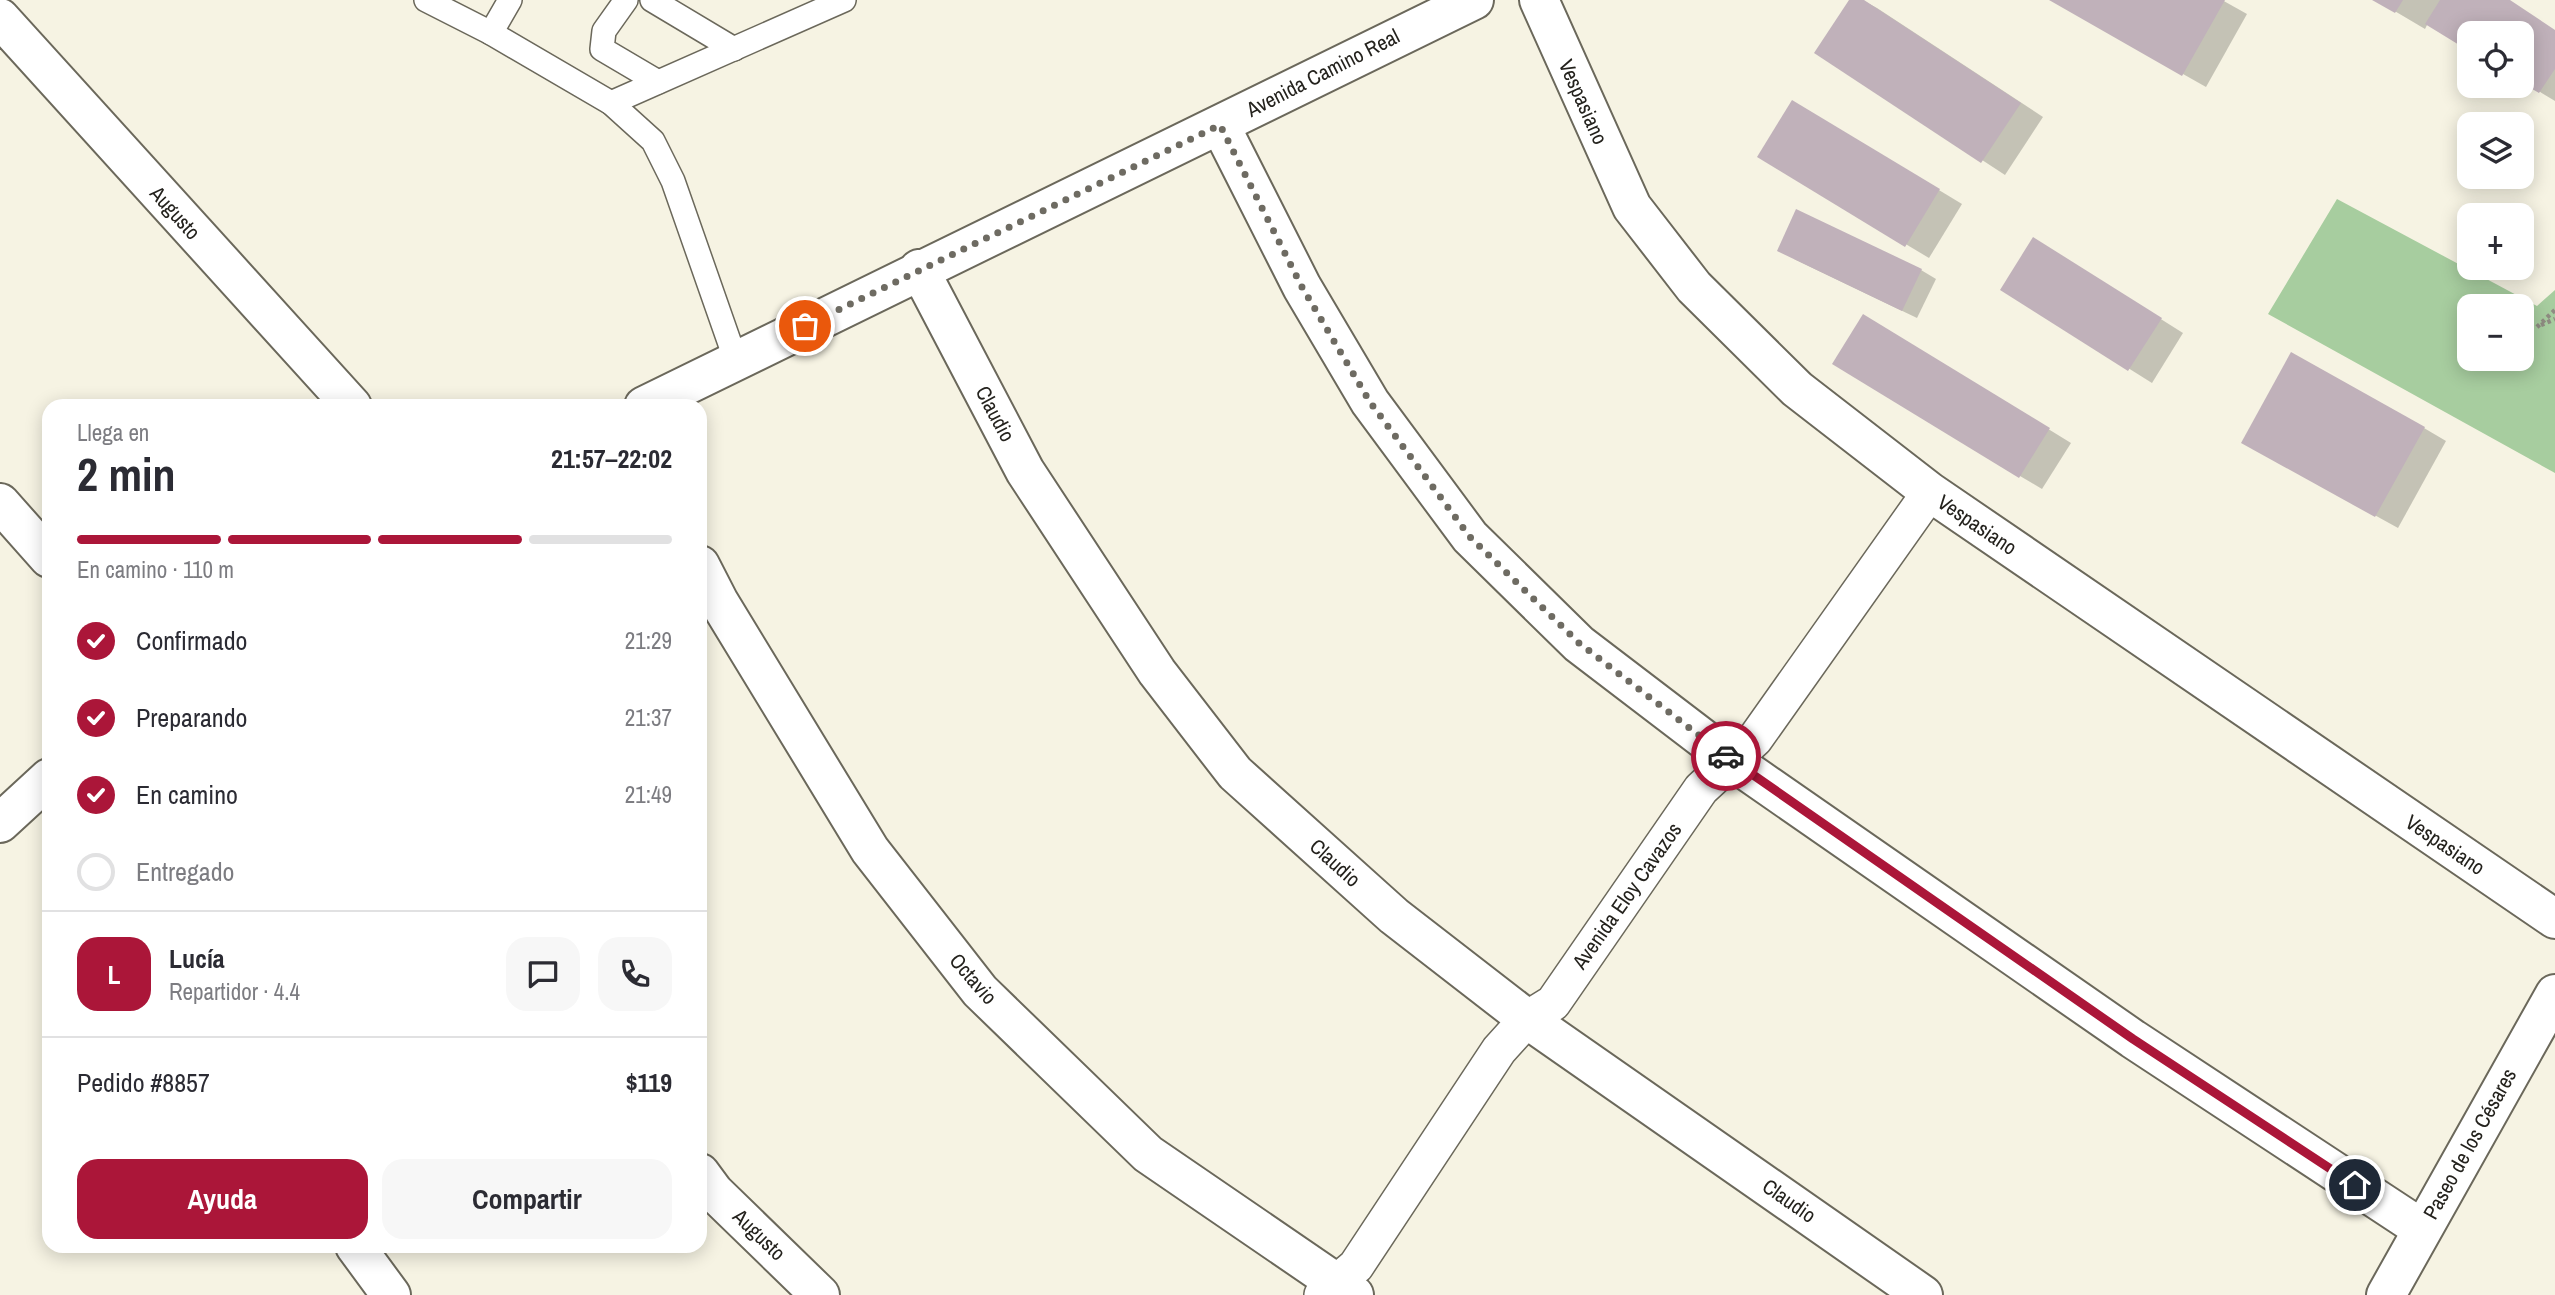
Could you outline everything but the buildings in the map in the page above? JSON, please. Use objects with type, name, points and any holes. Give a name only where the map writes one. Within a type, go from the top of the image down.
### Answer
[{"type":"street","name":"Vespasiano","points":[[1539,0],[1632,207],[1686,277],[1797,389],[1930,492],[2555,919]]},
{"type":"street","name":"Avenida Camino Real","points":[[658,399],[919,269],[1220,125],[1450,5]]},
{"type":"street","name":"Augusto","points":[[0,18],[346,399]]},
{"type":"street","points":[[1220,125],[1302,287],[1370,402],[1470,537],[1579,643],[1731,760],[2133,1039],[2422,1229]]},
{"type":"street","name":"Claudio","points":[[919,269],[1025,471],[1157,671],[1235,773],[1394,916],[1527,1019],[1923,1295]]},
{"type":"street","name":"Avenida Eloy Cavazos","points":[[1337,1291],[1499,1050],[1527,1019],[1553,1003],[1701,789],[1755,739],[1930,492]]},
{"type":"street","points":[[0,503],[42,550]]},
{"type":"street","name":"Octavio","points":[[707,579],[870,850],[980,991],[1149,1154],[1337,1291]]},
{"type":"street","points":[[0,823],[42,784]]},
{"type":"street","name":"Paseo de los Césares","points":[[2386,1295],[2555,994]]},
{"type":"street","name":"Augusto","points":[[707,1182],[820,1295]]},
{"type":"street","points":[[360,1253],[391,1295]]},
{"type":"lane","points":[[426,0],[491,33],[611,103],[653,141],[673,181],[736,361]]},
{"type":"lane","points":[[491,33],[510,0]]},
{"type":"lane","points":[[626,0],[604,31],[602,49],[658,82]]},
{"type":"lane","points":[[652,0],[734,49]]},
{"type":"lane","points":[[611,103],[844,0]]},
{"type":"path","points":[[2555,310],[2537,327],[2555,319]]},
{"type":"green space","points":[[2337,199],[2457,263],[2457,280],[2488,280],[2515,294],[2457,294],[2457,371],[2534,371],[2534,304],[2537,306],[2555,290],[2555,473],[2268,314]]},
{"type":"way so far","points":[[805,326],[1220,125],[1302,287],[1370,402],[1470,537],[1579,643],[1726,756]]},
{"type":"route","points":[[1726,756],[2133,1039],[2355,1185]]}]
